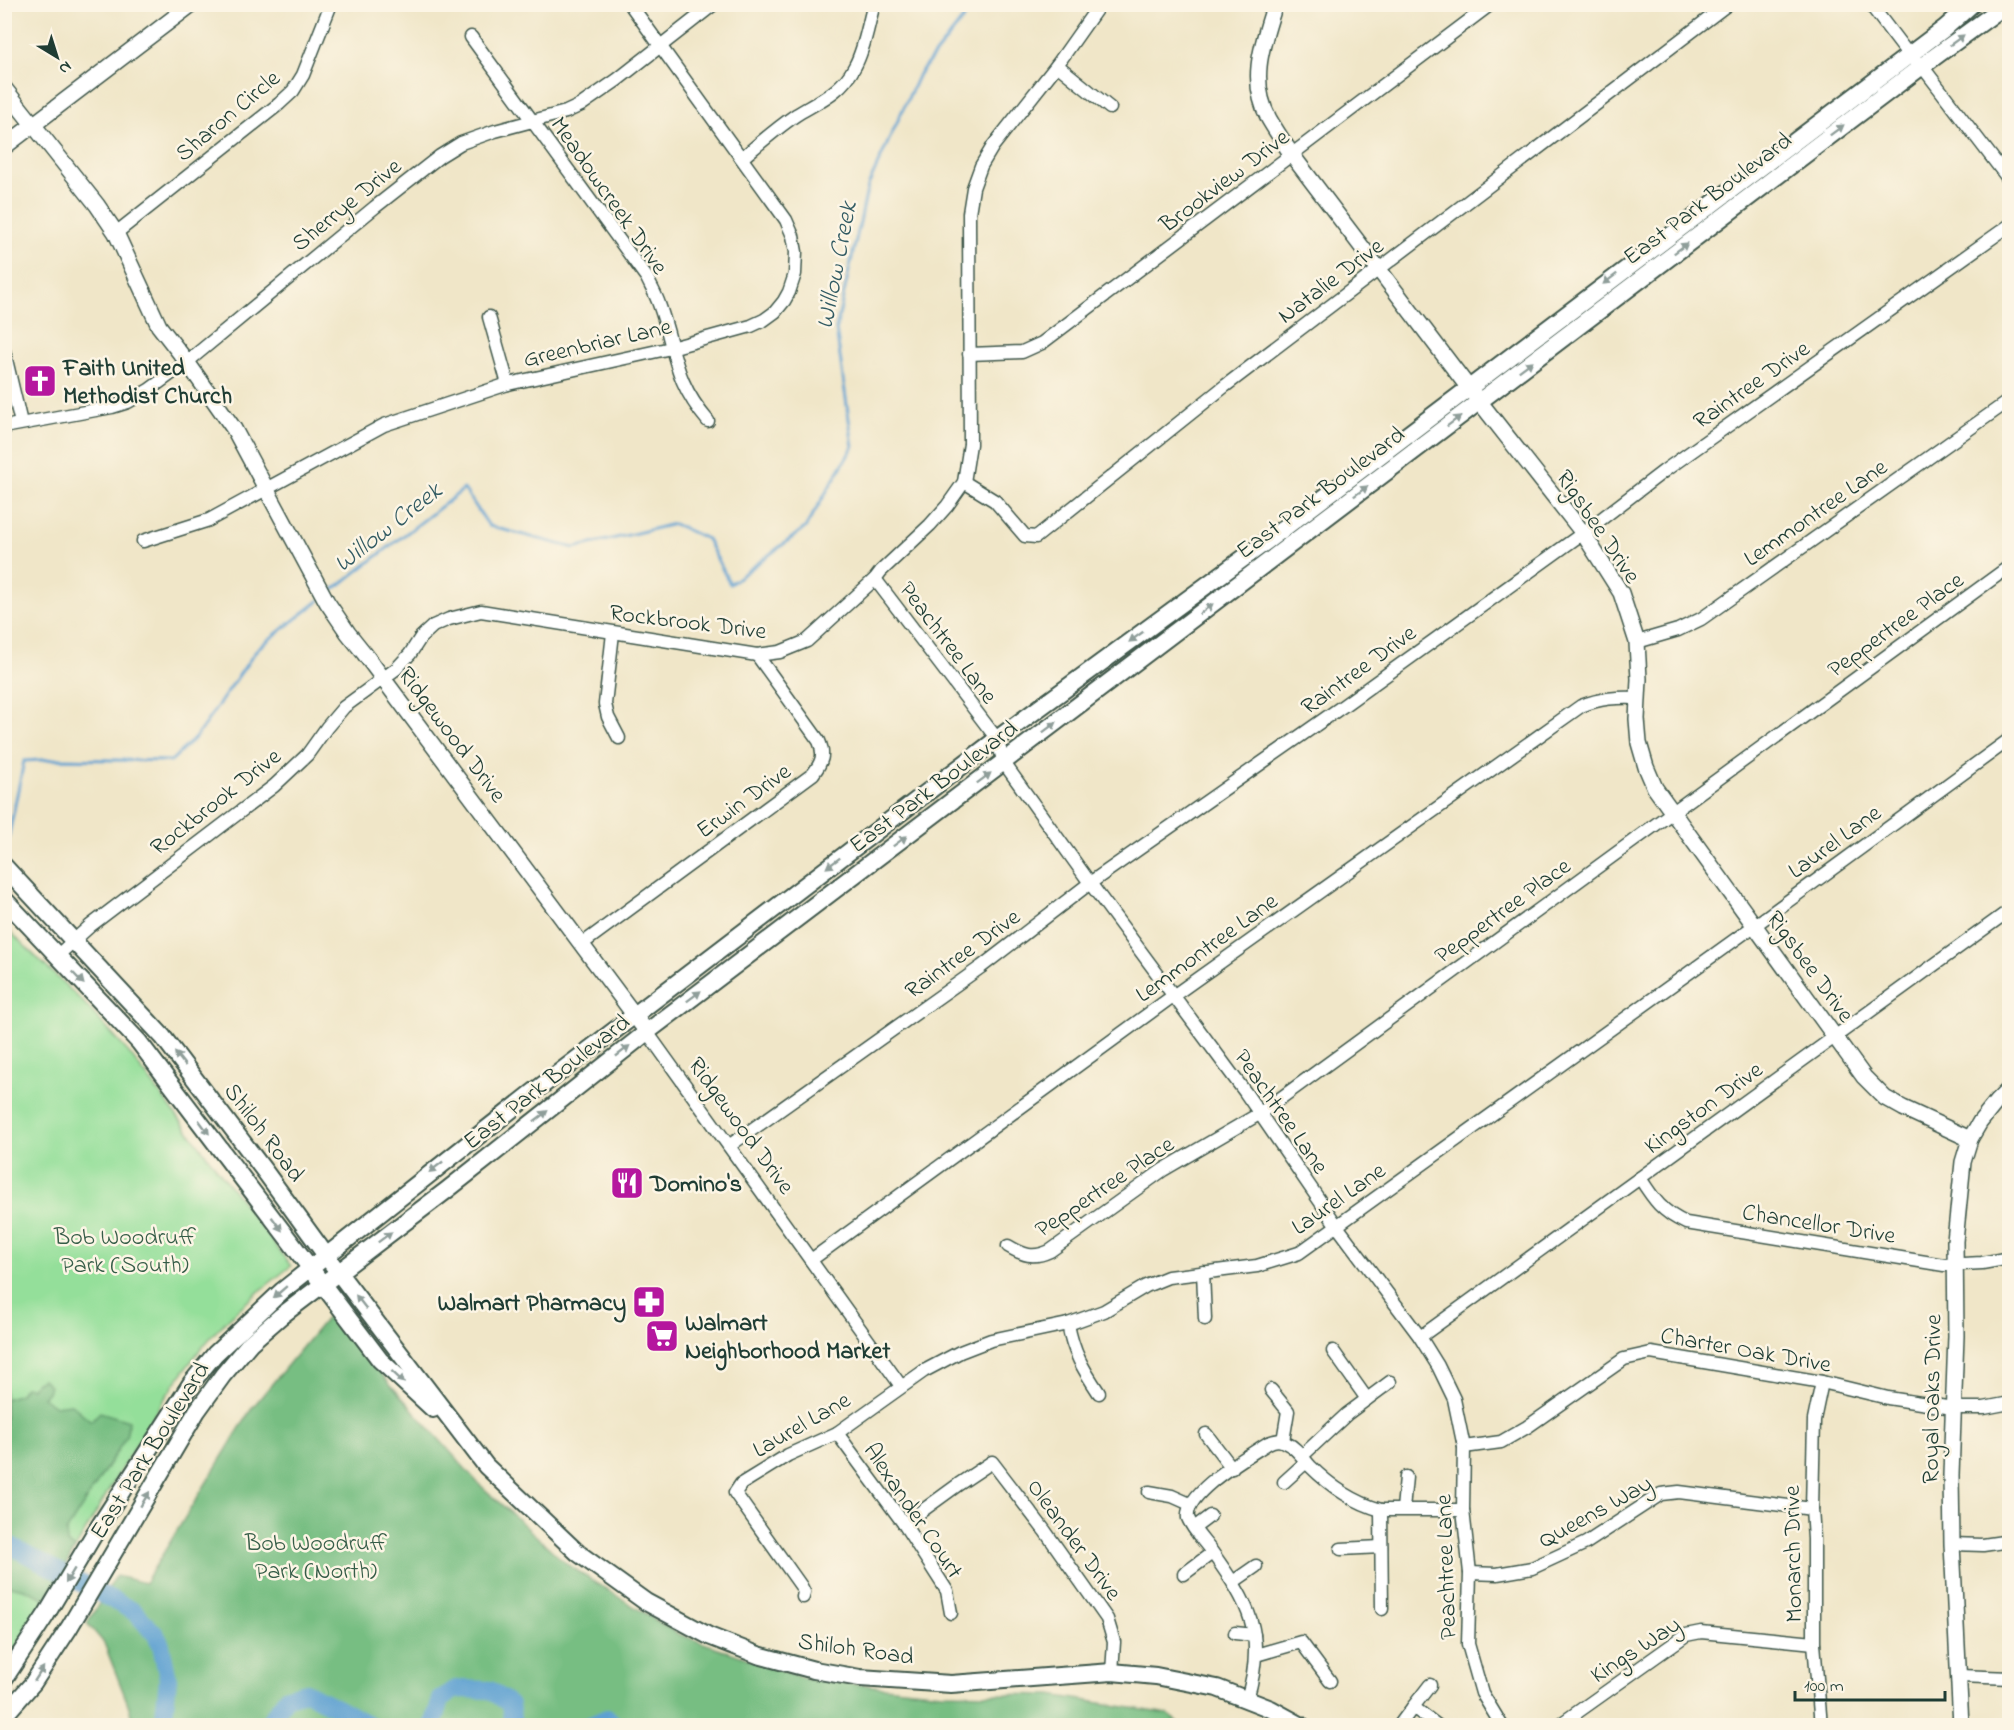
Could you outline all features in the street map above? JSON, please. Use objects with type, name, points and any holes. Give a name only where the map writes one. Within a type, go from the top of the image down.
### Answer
[{"type":"main road","name":"East Park Boulevard","points":[[4,1679],[192,1382],[242,1326],[310,1268],[634,1014],[997,739],[1267,541],[1945,28],[1972,4]]},
{"type":"main road","name":"East Park Boulevard","points":[[4,1716],[33,1683],[69,1628],[197,1411],[250,1343],[281,1316],[447,1190],[647,1032],[2007,4]]},
{"type":"main road","name":"Shiloh Road","points":[[4,866],[163,1037],[325,1256],[486,1466],[578,1553],[646,1602],[709,1636],[758,1655],[814,1670],[860,1678],[951,1684],[1112,1672],[1186,1681],[1217,1688],[1271,1709],[1302,1725]]},
{"type":"main road","name":"Shiloh Road","points":[[7,902],[139,1042],[380,1360],[468,1443]]},
{"type":"street","points":[[4,147],[192,4]]},
{"type":"street","name":"Sharon Circle","points":[[116,233],[293,91],[303,75],[331,4]]},
{"type":"street","name":"Greenbriar Lane","points":[[143,541],[209,520],[384,425],[508,384],[670,348],[758,323],[775,312],[789,292],[795,274],[796,252],[793,236],[786,220],[630,4]]},
{"type":"street","name":"Sherrye Drive","points":[[4,427],[112,407],[128,402],[149,390],[187,362],[440,156],[461,143],[566,112],[581,105],[714,4]]},
{"type":"street","points":[[742,158],[797,115],[827,98],[849,77],[856,64],[874,4]]},
{"type":"street","name":"Rockbrook Drive","points":[[57,956],[108,912],[274,786],[307,755],[344,707],[396,669],[421,637],[433,626],[464,615],[481,612],[757,655],[780,652],[807,641],[875,579],[930,525],[964,482],[970,444],[969,213],[973,189],[981,166],[993,146],[1057,65],[1100,4]]},
{"type":"street","name":"Rigsbee Drive","points":[[1275,4],[1259,59],[1259,81],[1268,117],[1292,154],[1468,387],[1583,533],[1620,593],[1637,642],[1639,743],[1655,788],[1864,1077],[1885,1098],[1924,1119],[1970,1139]]},
{"type":"street","name":"Brookview Drive","points":[[969,354],[1022,352],[1042,343],[1491,4]]},
{"type":"street","name":"Natalie Drive","points":[[964,482],[995,501],[1025,536],[1036,537],[1225,386],[1728,4]]},
{"type":"street","points":[[1870,4],[1908,54],[1922,66],[2010,181]]},
{"type":"street","name":"Meadowcreek Drive","points":[[471,37],[647,278],[659,304],[681,380],[694,404],[708,421]]},
{"type":"street","points":[[1057,65],[1110,108]]},
{"type":"street","name":"Ridgewood Drive","points":[[4,88],[116,233],[159,326],[234,429],[327,602],[348,633],[634,1014],[901,1386]]},
{"type":"street","name":"Raintree Drive","points":[[729,1146],[981,967],[1090,883],[1343,706],[1583,533],[1664,471],[2010,225]]},
{"type":"street","points":[[489,317],[508,384]]},
{"type":"street","points":[[4,351],[21,423]]},
{"type":"street","name":"Lemmontree Lane","points":[[1637,642],[1678,630],[1701,619],[2010,400]]},
{"type":"street","name":"Peppertree Place","points":[[1008,1246],[1031,1257],[1050,1251],[1163,1170],[1259,1114],[2010,566]]},
{"type":"street","name":"Peachtree Lane","points":[[875,579],[997,739],[1004,762],[1090,883],[1231,1073],[1337,1226],[1420,1337],[1438,1366],[1454,1399],[1464,1447],[1463,1510],[1470,1573],[1468,1644],[1482,1693],[1502,1725]]},
{"type":"street","points":[[613,633],[605,704],[608,717],[619,738]]},
{"type":"street","name":"Erwin Drive","points":[[582,944],[813,774],[822,763],[823,752],[819,741],[757,655]]},
{"type":"street","name":"Lemmontree Lane","points":[[811,1260],[1173,996],[1581,706],[1599,699],[1638,698]]},
{"type":"street","name":"Laurel Lane","points":[[803,1598],[804,1592],[801,1586],[735,1493],[741,1484],[788,1455],[837,1433],[901,1386],[960,1352],[991,1340],[1068,1324],[1104,1311],[1146,1286],[1168,1277],[1257,1266],[1299,1253],[2010,739]]},
{"type":"street","name":"Kingston Drive","points":[[1420,1337],[2010,910]]},
{"type":"street","name":"Royal Oaks Drive","points":[[1961,1725],[1951,1475],[1955,1241],[1959,1185],[1970,1139],[1980,1122],[2010,1089]]},
{"type":"street","name":"Chancellor Drive","points":[[1640,1178],[1661,1208],[1686,1223],[1944,1265],[1982,1263],[2010,1258]]},
{"type":"street","points":[[1203,1272],[1205,1319]]},
{"type":"street","points":[[1068,1324],[1072,1345],[1099,1393]]},
{"type":"street","points":[[1333,1351],[1367,1399]]},
{"type":"street","name":"Charter Oak Drive","points":[[1464,1447],[1501,1442],[1527,1427],[1624,1359],[1651,1353],[1822,1382],[1888,1398],[1953,1408],[1984,1408],[2010,1403]]},
{"type":"street","points":[[1284,1482],[1347,1414],[1390,1382]]},
{"type":"street","name":"Monarch Drive","points":[[1821,1725],[1814,1643],[1812,1509],[1814,1420],[1822,1382]]},
{"type":"street","points":[[1271,1390],[1288,1411],[1282,1441]]},
{"type":"street","name":"Alexander Court","points":[[837,1433],[904,1524],[947,1591],[951,1613]]},
{"type":"street","points":[[1206,1434],[1232,1468]]},
{"type":"street","points":[[1246,1699],[1254,1675],[1256,1655],[1254,1635],[1248,1610],[1233,1582],[1188,1518],[1190,1504],[1198,1494],[1268,1443],[1282,1441],[1288,1443],[1319,1475],[1362,1504],[1381,1510],[1463,1510]]},
{"type":"street","name":"Oleander Drive","points":[[904,1524],[993,1462],[1107,1618],[1114,1642],[1112,1672]]},
{"type":"street","points":[[1403,1509],[1406,1477]]},
{"type":"street","points":[[1149,1492],[1172,1496],[1190,1504]]},
{"type":"street","name":"Queens Way","points":[[1470,1573],[1497,1574],[1532,1568],[1586,1543],[1661,1494],[1679,1492],[1812,1509]]},
{"type":"street","points":[[1381,1510],[1382,1609]]},
{"type":"street","points":[[1194,1528],[1210,1516]]},
{"type":"street","points":[[1952,1544],[1983,1545],[2010,1541]]},
{"type":"street","points":[[1341,1549],[1381,1547]]},
{"type":"street","points":[[1184,1574],[1212,1552]]},
{"type":"street","points":[[1233,1582],[1256,1566]]},
{"type":"street","name":"Kings Way","points":[[1558,1725],[1686,1635],[1701,1632],[1814,1643]]},
{"type":"street","points":[[1235,1633],[1254,1635]]},
{"type":"street","points":[[1256,1655],[1301,1642],[1329,1681]]},
{"type":"street","points":[[1960,1677],[2010,1678]]},
{"type":"street","points":[[1399,1725],[1430,1685]]},
{"type":"street","points":[[1413,1707],[1438,1725]]},
{"type":"green space","name":"Bob Woodruff Park (South)","points":[[5,927],[83,1002],[129,1053],[291,1266],[221,1326],[175,1383],[142,1434],[5,1665]]},
{"type":"green space","name":"Bob Woodruff Park (North)","points":[[334,1309],[383,1376],[478,1483],[569,1566],[678,1634],[806,1679],[942,1693],[1051,1695],[1168,1714],[1181,1725],[134,1725],[104,1643],[87,1623],[116,1576],[145,1583],[252,1408]]},
{"type":"green space","points":[[43,1379],[50,1386],[43,1397],[55,1406],[71,1404],[91,1421],[100,1412],[129,1421],[126,1437],[66,1532],[67,1543],[75,1549],[46,1599],[24,1589],[5,1585],[5,1399],[20,1394],[25,1387],[32,1388],[36,1382]]},
{"type":"waterway","name":"Willow Creek","points":[[328,594],[464,489],[489,526],[574,548],[674,524],[707,539],[730,584],[805,528],[853,447],[836,329],[868,186],[919,74],[975,4]]},
{"type":"waterway","name":"Willow Creek","points":[[4,858],[24,761],[58,759],[171,761],[196,737],[258,648],[320,600]]},
{"type":"waterway","points":[[4,1546],[13,1547],[135,1612],[156,1635],[161,1645],[168,1679],[163,1726]]},
{"type":"waterway","points":[[433,1726],[441,1699],[456,1689],[490,1690],[510,1704],[513,1726]]},
{"type":"waterway","points":[[266,1726],[287,1697],[306,1692],[371,1726]]},
{"type":"waterway","points":[[589,1726],[607,1718],[616,1726]]},
{"type":"place","name":"Faith United Methodist Church","points":[[40,381]]},
{"type":"place","name":"Domino's","points":[[627,1183]]},
{"type":"place","name":"Walmart Pharmacy","points":[[649,1302]]},
{"type":"place","name":"Walmart Neighborhood Market","points":[[662,1336]]}]
